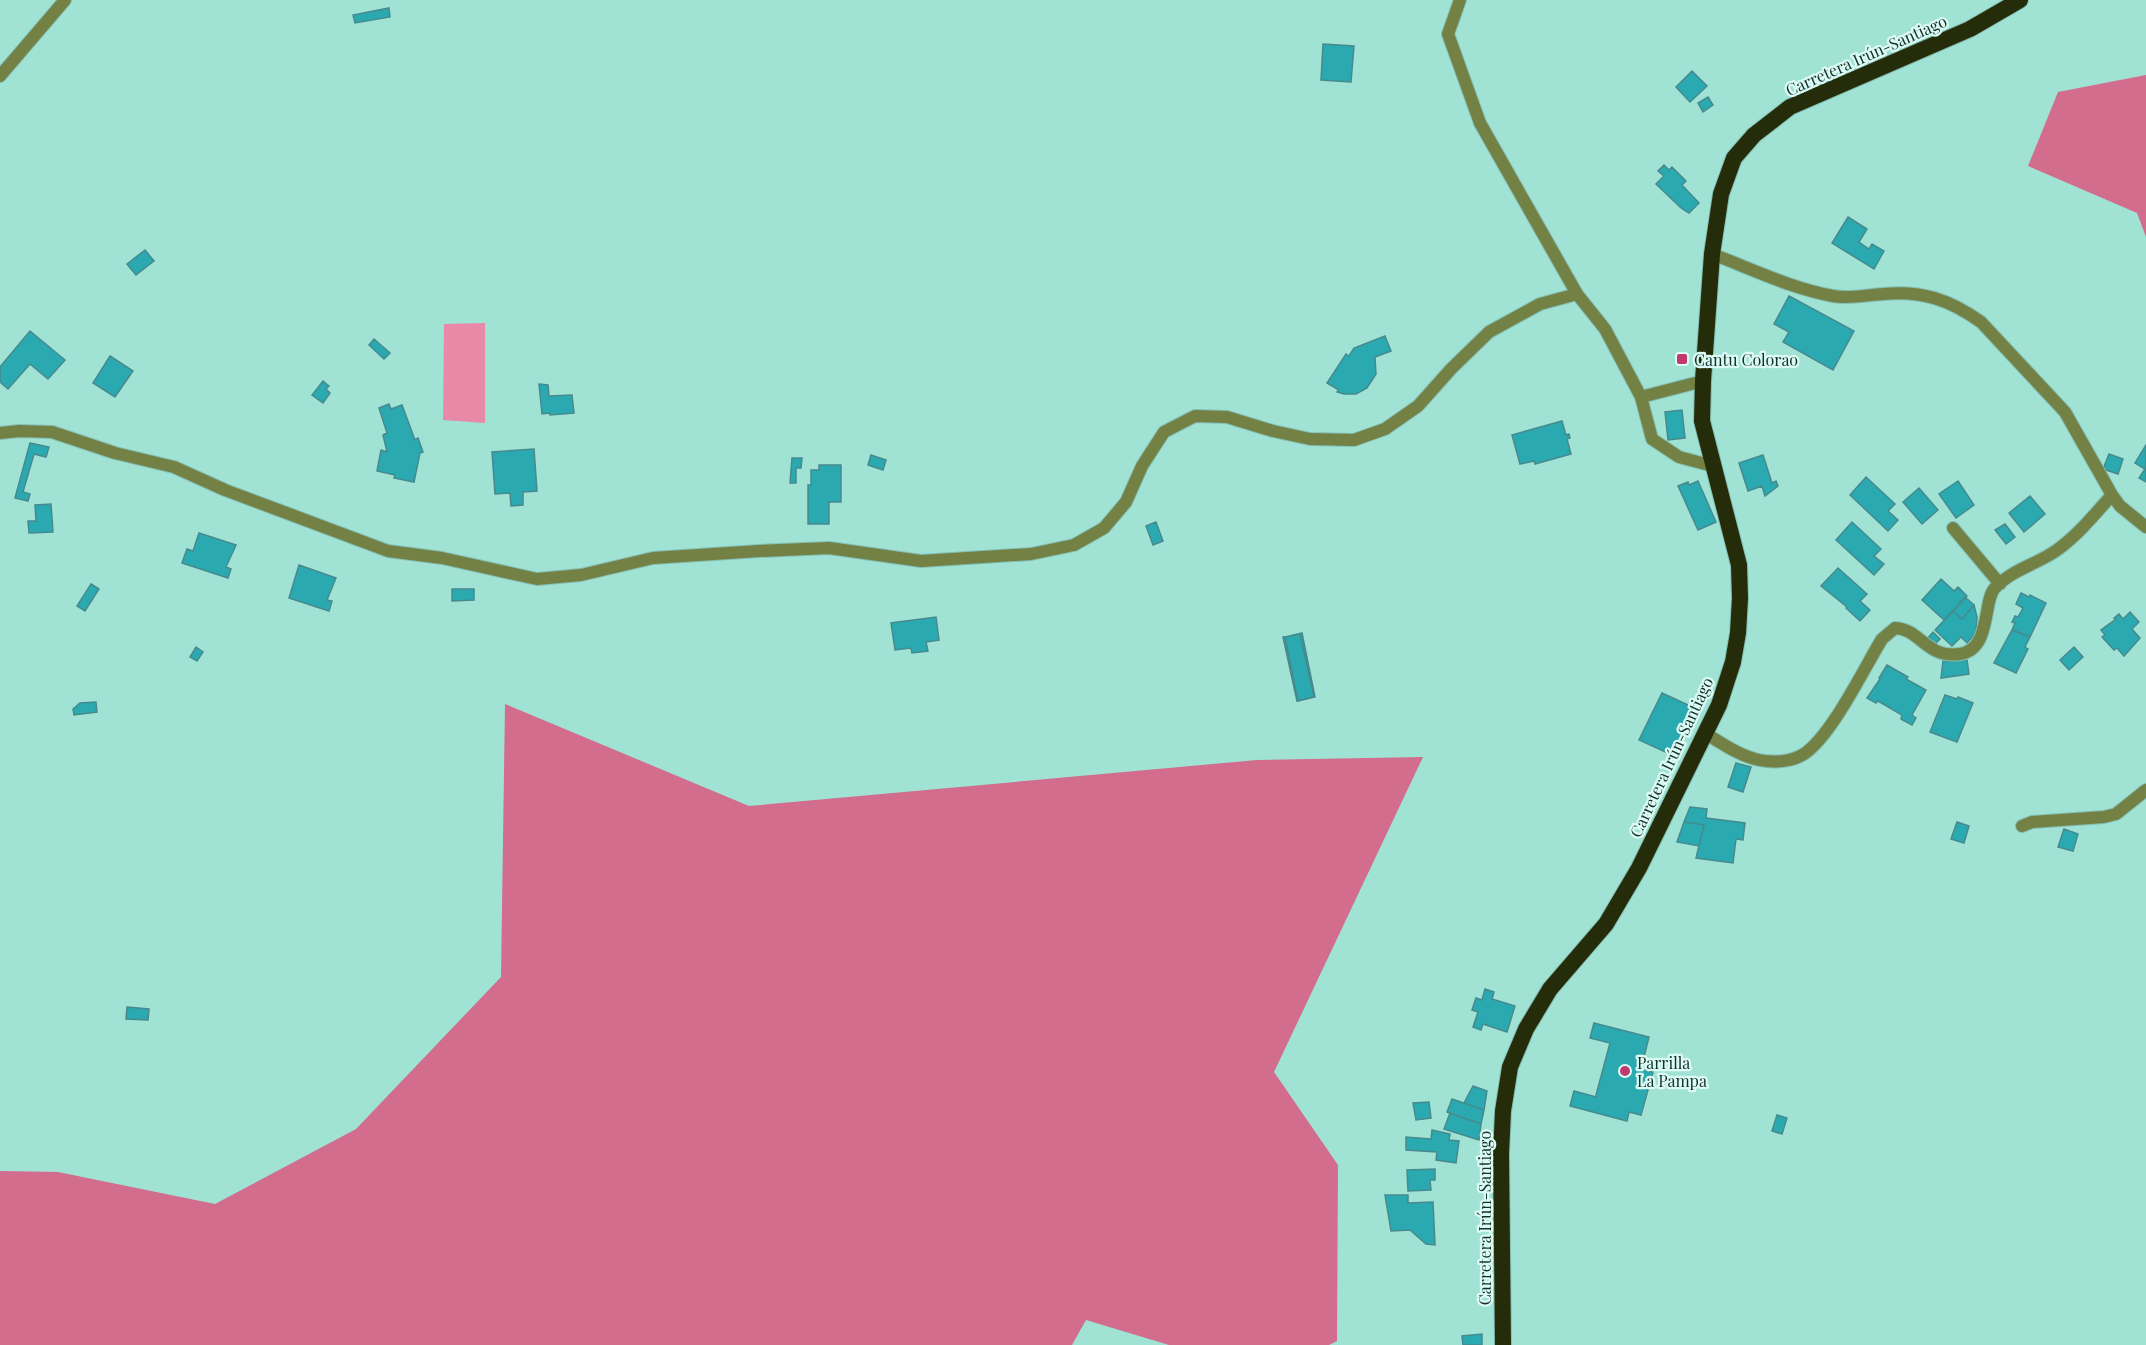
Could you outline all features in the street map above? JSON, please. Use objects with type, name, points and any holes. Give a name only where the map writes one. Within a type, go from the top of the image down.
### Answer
[{"type":"highway","name":"Carretera Irún-Santiago","points":[[1503,1345],[1501,1154],[1503,1111],[1510,1067],[1526,1029],[1551,989],[1606,924],[1640,868],[1719,705],[1733,662],[1738,633],[1740,598],[1738,565],[1702,421],[1712,254],[1725,185],[1734,158],[1754,135],[1790,107],[1970,29],[2020,0]]},
{"type":"street","points":[[0,76],[65,0]]},
{"type":"street","points":[[1460,0],[1448,34],[1480,123],[1577,294],[1605,329],[1641,397],[1652,439],[1679,457],[1713,466]]},
{"type":"street","points":[[1712,254],[1809,291],[1836,297],[1917,292],[1937,298],[1970,314],[1982,322],[2059,404],[2112,495],[2120,506],[2146,527]]},
{"type":"street","points":[[0,434],[19,431],[52,432],[116,453],[174,467],[225,490],[388,551],[442,558],[537,579],[581,575],[653,558],[759,551],[830,548],[921,561],[1031,555],[1074,545],[1104,528],[1126,502],[1142,466],[1164,432],[1196,416],[1227,417],[1310,439],[1354,440],[1385,429],[1418,406],[1451,369],[1489,332],[1540,304],[1577,294]]},
{"type":"street","points":[[1641,397],[1703,381]]},
{"type":"street","points":[[1705,733],[1731,749],[1758,760],[1784,762],[1803,754],[1826,733],[1882,639],[1895,628],[1906,629],[1934,651],[1962,654],[1972,649],[1979,640],[1992,591],[2056,551],[2082,529],[2112,495]]},
{"type":"street","points":[[1953,528],[2000,584]]},
{"type":"street","points":[[2022,826],[2032,822],[2104,817],[2116,814],[2146,790]]},
{"type":"shaded area","points":[[2146,75],[2146,237],[2137,213],[2028,166],[2058,92]]},
{"type":"shaded area","points":[[485,323],[485,423],[443,420],[444,324]]},
{"type":"shaded area","points":[[505,704],[749,806],[1257,760],[1423,757],[1274,1072],[1338,1165],[1337,1341],[1329,1345],[1169,1345],[1086,1320],[1072,1345],[0,1345],[0,1171],[58,1172],[215,1204],[356,1129],[501,977]]},
{"type":"building","points":[[389,8],[390,17],[355,23],[353,15]]},
{"type":"building","points":[[1323,44],[1354,46],[1351,82],[1321,80]]},
{"type":"building","points":[[1692,71],[1707,86],[1690,102],[1676,87]]},
{"type":"building","points":[[1708,97],[1713,105],[1703,112],[1698,103]]},
{"type":"building","points":[[1664,165],[1669,170],[1672,167],[1686,181],[1682,185],[1699,203],[1689,213],[1656,184],[1664,176],[1658,171]]},
{"type":"building","points":[[1848,217],[1867,229],[1859,242],[1869,249],[1872,244],[1884,251],[1874,269],[1832,243]]},
{"type":"building","points":[[145,250],[154,261],[136,275],[127,264]]},
{"type":"building","points":[[1789,296],[1854,331],[1833,370],[1783,342],[1789,332],[1774,324]]},
{"type":"building","points":[[30,331],[65,360],[48,379],[30,364],[8,389],[0,382],[0,367]]},
{"type":"building","points":[[1385,336],[1391,351],[1375,357],[1376,374],[1367,388],[1356,394],[1344,394],[1337,392],[1339,390],[1327,383],[1346,354],[1349,356],[1354,348]]},
{"type":"building","points":[[374,339],[390,353],[384,359],[369,345]]},
{"type":"building","points":[[110,356],[133,371],[115,397],[93,383]]},
{"type":"building","points":[[323,381],[329,386],[326,389],[330,393],[323,403],[312,395]]},
{"type":"building","points":[[539,384],[548,385],[549,396],[572,395],[574,413],[542,414]]},
{"type":"building","points":[[389,404],[391,409],[402,405],[415,440],[418,438],[423,452],[420,453],[414,482],[394,478],[395,475],[377,471],[381,450],[387,452],[383,435],[387,433],[379,408]]},
{"type":"building","points":[[1682,410],[1685,438],[1668,440],[1665,412]]},
{"type":"building","points":[[1562,421],[1566,435],[1569,434],[1570,438],[1567,439],[1571,454],[1535,464],[1534,461],[1520,464],[1512,435]]},
{"type":"building","points":[[30,443],[49,447],[46,457],[34,454],[23,492],[30,494],[28,501],[15,498]]},
{"type":"building","points":[[2146,445],[2146,482],[2139,478],[2145,469],[2135,463]]},
{"type":"building","points":[[534,449],[537,491],[523,492],[523,505],[511,506],[510,493],[495,494],[492,452]]},
{"type":"building","points":[[2109,454],[2123,459],[2118,474],[2103,469]]},
{"type":"building","points":[[871,455],[886,460],[883,470],[868,465]]},
{"type":"building","points":[[1763,455],[1772,483],[1776,481],[1778,486],[1765,496],[1762,486],[1748,491],[1739,463]]},
{"type":"building","points":[[792,458],[802,458],[801,468],[796,468],[796,483],[790,483]]},
{"type":"building","points":[[819,465],[841,465],[841,502],[829,502],[829,524],[808,524],[808,485],[811,485],[811,470],[819,470]]},
{"type":"building","points":[[1866,477],[1895,504],[1888,511],[1898,520],[1888,531],[1850,495]]},
{"type":"building","points":[[1698,481],[1716,522],[1698,530],[1678,486]]},
{"type":"building","points":[[1958,481],[1974,505],[1956,518],[1939,494]]},
{"type":"building","points":[[1919,488],[1938,510],[1922,524],[1903,502]]},
{"type":"building","points":[[2030,496],[2045,514],[2024,532],[2009,513]]},
{"type":"building","points":[[51,504],[53,532],[29,533],[28,521],[36,521],[35,505]]},
{"type":"building","points":[[1156,522],[1163,541],[1153,545],[1146,526]]},
{"type":"building","points":[[1852,522],[1881,549],[1874,556],[1884,564],[1874,575],[1836,540]]},
{"type":"building","points":[[2005,524],[2015,537],[2006,544],[1995,530]]},
{"type":"building","points":[[199,533],[236,545],[226,567],[231,569],[228,578],[182,563],[187,549],[193,551]]},
{"type":"building","points":[[299,565],[336,578],[327,600],[332,601],[329,611],[289,598]]},
{"type":"building","points":[[1838,568],[1867,594],[1860,601],[1870,610],[1860,621],[1821,586]]},
{"type":"building","points":[[1941,579],[1954,591],[1958,587],[1967,596],[1944,620],[1922,600]]},
{"type":"building","points":[[91,584],[99,589],[85,611],[77,606]]},
{"type":"building","points":[[452,589],[474,589],[474,600],[452,601]]},
{"type":"building","points":[[2021,593],[2046,603],[2030,637],[2012,630],[2015,616],[2018,617],[2023,608],[2016,604]]},
{"type":"building","points":[[1965,597],[1974,605],[1962,619],[1953,611]]},
{"type":"building","points":[[1974,605],[1977,617],[1976,633],[1967,643],[1961,637],[1952,646],[1935,630],[1953,611],[1962,619]]},
{"type":"building","points":[[2130,612],[2139,622],[2132,629],[2140,638],[2124,656],[2117,648],[2114,650],[2102,637],[2105,635],[2101,630],[2119,614],[2123,619]]},
{"type":"building","points":[[936,617],[939,640],[926,642],[928,651],[912,653],[911,648],[895,650],[891,623]]},
{"type":"building","points":[[2012,630],[2030,637],[2025,647],[2028,649],[2016,673],[1994,663]]},
{"type":"building","points":[[1933,632],[1940,639],[1935,644],[1927,639]]},
{"type":"building","points":[[1302,633],[1315,697],[1298,701],[1285,637]]},
{"type":"building","points":[[1300,634],[1314,697],[1297,701],[1283,637]]},
{"type":"building","points":[[196,647],[203,652],[197,661],[190,657]]},
{"type":"building","points":[[2074,647],[2083,657],[2069,670],[2060,660]]},
{"type":"building","points":[[1967,660],[1969,674],[1941,678],[1943,661]]},
{"type":"building","points":[[1887,665],[1926,690],[1912,715],[1916,718],[1912,725],[1901,719],[1902,715],[1878,701],[1876,703],[1867,698]]},
{"type":"building","points":[[1662,693],[1695,708],[1672,755],[1639,740]]},
{"type":"building","points":[[1945,695],[1973,703],[1957,742],[1930,732]]},
{"type":"building","points":[[96,702],[97,712],[74,715],[73,709],[80,703]]},
{"type":"building","points":[[1736,763],[1751,767],[1743,792],[1728,787]]},
{"type":"building","points":[[1690,807],[1707,809],[1706,818],[1745,823],[1743,840],[1736,839],[1733,863],[1696,858],[1704,825],[1684,822]]},
{"type":"building","points":[[1684,822],[1704,825],[1699,846],[1677,842]]},
{"type":"building","points":[[1957,822],[1969,826],[1964,843],[1951,839]]},
{"type":"building","points":[[2064,829],[2078,834],[2073,851],[2058,847]]},
{"type":"building","points":[[1485,989],[1494,992],[1492,999],[1515,1006],[1507,1032],[1483,1024],[1481,1030],[1473,1027],[1478,1012],[1472,1010],[1476,998],[1482,1000]]},
{"type":"building","points":[[127,1007],[149,1009],[148,1020],[126,1019]]},
{"type":"building","name":"Parrilla La Pampa","points":[[1594,1023],[1649,1037],[1641,1069],[1653,1072],[1641,1115],[1629,1112],[1627,1121],[1570,1106],[1574,1091],[1596,1097],[1610,1043],[1590,1038]]},
{"type":"building","points":[[1473,1086],[1487,1091],[1484,1110],[1464,1103]]},
{"type":"building","points":[[1452,1099],[1484,1110],[1481,1124],[1447,1112]]},
{"type":"building","points":[[1429,1102],[1431,1118],[1416,1120],[1413,1103]]},
{"type":"building","points":[[1450,1113],[1481,1124],[1479,1140],[1444,1129]]},
{"type":"building","points":[[1777,1115],[1787,1118],[1782,1134],[1772,1131]]},
{"type":"building","points":[[1432,1130],[1450,1134],[1449,1140],[1459,1141],[1456,1163],[1436,1160],[1437,1152],[1406,1150],[1406,1137],[1431,1139]]},
{"type":"building","points":[[1435,1169],[1435,1180],[1430,1180],[1431,1190],[1408,1191],[1407,1170]]},
{"type":"building","points":[[1385,1195],[1408,1195],[1408,1203],[1433,1202],[1435,1245],[1426,1244],[1410,1230],[1391,1231]]},
{"type":"building","points":[[1482,1334],[1482,1345],[1463,1345],[1462,1336]]},
{"type":"place","name":"Cantu Colorao","points":[[1682,359]]},
{"type":"place","name":"Parrilla La Pampa","points":[[1625,1071]]}]
